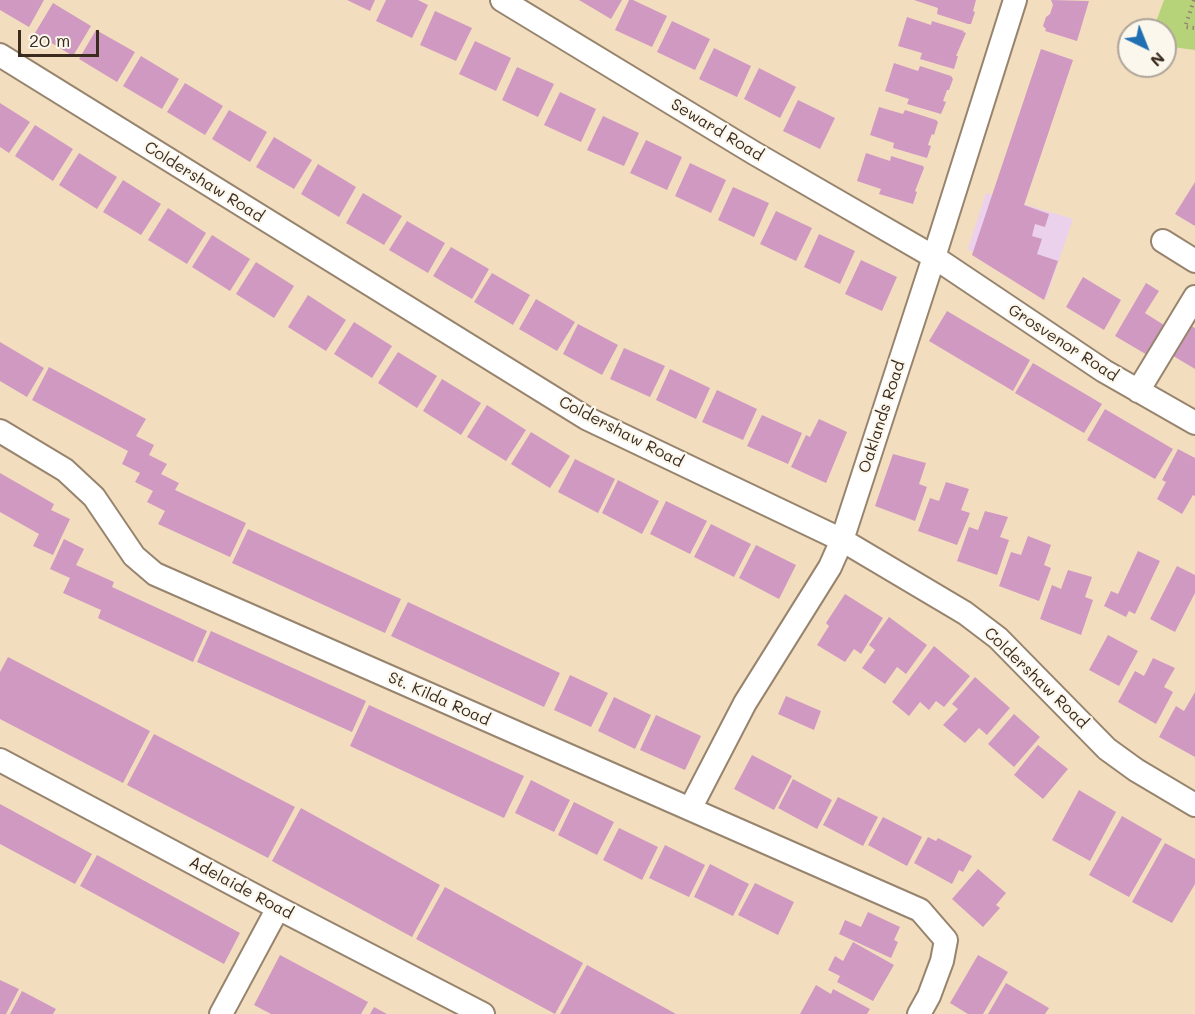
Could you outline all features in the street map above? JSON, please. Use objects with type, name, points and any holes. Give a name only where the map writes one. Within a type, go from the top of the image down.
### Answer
[{"type":"street","name":"Seward Road","points":[[502,0],[754,153],[934,257]]},
{"type":"street","name":"Oaklands Road","points":[[690,809],[745,703],[830,567],[842,540],[1015,0]]},
{"type":"street","name":"Coldershaw Road","points":[[0,55],[586,418],[842,540],[965,613],[998,638],[1107,748],[1136,770],[1195,805]]},
{"type":"street","points":[[1163,241],[1195,261]]},
{"type":"street","name":"Grosvenor Road","points":[[934,257],[1104,371],[1195,423]]},
{"type":"street","points":[[1138,390],[1195,297]]},
{"type":"street","name":"St. Kilda Road","points":[[0,431],[65,470],[94,497],[134,556],[155,574],[920,910],[946,940],[942,961],[929,996],[919,1014]]},
{"type":"street","name":"Adelaide Road","points":[[0,760],[278,909],[483,1014]]},
{"type":"street","points":[[221,1014],[278,909]]},
{"type":"path","points":[[1194,0],[1185,27],[1195,28]]},
{"type":"shaded area","points":[[986,193],[1073,219],[1046,298],[968,249]]},
{"type":"green space","points":[[1164,0],[1195,0],[1195,50],[1177,48],[1177,18],[1157,18]]},
{"type":"building","points":[[0,0],[44,0],[29,27],[0,10]]},
{"type":"building","points":[[347,0],[375,0],[370,11]]},
{"type":"building","points":[[386,0],[418,0],[428,5],[412,38],[376,21]]},
{"type":"building","points":[[579,0],[622,0],[611,19]]},
{"type":"building","points":[[629,0],[667,16],[652,47],[615,30]]},
{"type":"building","points":[[914,0],[976,0],[973,11],[975,12],[971,24],[968,24],[937,14],[938,8]]},
{"type":"building","points":[[1051,0],[1089,1],[1077,41],[1045,31],[1043,26],[1053,5]]},
{"type":"building","points":[[53,3],[91,26],[73,56],[35,33]]},
{"type":"building","points":[[435,11],[472,28],[456,61],[420,45]]},
{"type":"building","points":[[907,17],[931,25],[932,21],[966,33],[956,56],[958,56],[954,69],[920,59],[922,53],[898,46]]},
{"type":"building","points":[[672,21],[710,39],[695,70],[657,52]]},
{"type":"building","points":[[96,30],[135,52],[117,82],[79,59]]},
{"type":"building","points":[[475,41],[511,58],[496,91],[459,74]]},
{"type":"building","points":[[714,48],[751,66],[737,97],[699,79]]},
{"type":"building","points":[[1041,49],[1073,60],[1024,205],[1049,214],[1045,227],[1035,224],[1032,236],[1042,239],[1037,254],[1058,261],[1044,300],[972,255]]},
{"type":"building","points":[[141,56],[179,79],[162,109],[123,86]]},
{"type":"building","points":[[894,63],[918,71],[920,66],[951,76],[953,79],[943,101],[946,102],[941,114],[907,104],[909,99],[885,91]]},
{"type":"building","points":[[517,67],[554,84],[538,117],[502,100]]},
{"type":"building","points":[[759,68],[796,87],[780,118],[744,99]]},
{"type":"building","points":[[185,83],[223,106],[205,135],[167,112]]},
{"type":"building","points":[[560,92],[596,109],[581,142],[544,125]]},
{"type":"building","points":[[798,100],[835,118],[820,149],[783,131]]},
{"type":"building","points":[[0,103],[30,122],[9,153],[0,147]]},
{"type":"building","points":[[879,107],[903,114],[905,110],[938,122],[928,145],[931,146],[927,158],[893,148],[894,143],[870,135]]},
{"type":"building","points":[[229,110],[267,132],[250,162],[212,139]]},
{"type":"building","points":[[603,116],[639,133],[624,166],[587,150]]},
{"type":"building","points":[[35,125],[73,149],[53,181],[15,156]]},
{"type":"building","points":[[274,137],[312,160],[294,189],[256,167]]},
{"type":"building","points":[[646,140],[682,157],[667,190],[630,173]]},
{"type":"building","points":[[79,153],[117,177],[97,209],[59,185]]},
{"type":"building","points":[[866,153],[890,161],[891,156],[923,166],[913,204],[879,194],[881,189],[857,181]]},
{"type":"building","points":[[690,163],[726,180],[711,213],[675,196]]},
{"type":"building","points":[[318,164],[356,187],[339,217],[301,194]]},
{"type":"building","points":[[123,180],[161,204],[141,235],[103,212]]},
{"type":"building","points":[[1195,182],[1195,226],[1175,214]]},
{"type":"building","points":[[733,187],[769,203],[754,237],[718,220]]},
{"type":"building","points":[[363,193],[402,216],[384,245],[346,223]]},
{"type":"building","points":[[168,208],[206,233],[187,264],[148,240]]},
{"type":"building","points":[[776,211],[812,228],[796,261],[760,244]]},
{"type":"building","points":[[407,221],[445,243],[428,273],[389,250]]},
{"type":"building","points":[[819,234],[855,251],[840,284],[804,267]]},
{"type":"building","points":[[212,235],[250,259],[230,291],[192,267]]},
{"type":"building","points":[[451,247],[489,269],[472,299],[433,276]]},
{"type":"building","points":[[861,260],[897,277],[882,311],[845,294]]},
{"type":"building","points":[[256,262],[294,286],[274,318],[236,294]]},
{"type":"building","points":[[492,273],[530,295],[513,325],[474,302]]},
{"type":"building","points":[[1083,277],[1121,300],[1104,330],[1066,307]]},
{"type":"building","points":[[1146,283],[1159,291],[1145,313],[1167,327],[1149,356],[1115,336]]},
{"type":"building","points":[[308,295],[346,320],[326,351],[288,327]]},
{"type":"building","points":[[536,299],[575,322],[557,351],[519,329]]},
{"type":"building","points":[[947,311],[1030,360],[1013,391],[929,341]]},
{"type":"building","points":[[354,322],[392,346],[372,378],[334,354]]},
{"type":"building","points":[[578,324],[618,345],[602,375],[563,354]]},
{"type":"building","points":[[1188,324],[1195,328],[1195,369],[1170,354]]},
{"type":"building","points":[[0,342],[44,368],[27,397],[0,381]]},
{"type":"building","points":[[624,348],[665,366],[650,397],[610,379]]},
{"type":"building","points":[[398,352],[437,376],[417,408],[378,383]]},
{"type":"building","points":[[1033,363],[1102,404],[1084,433],[1015,393]]},
{"type":"building","points":[[49,367],[146,419],[136,436],[154,445],[149,455],[167,464],[161,474],[179,483],[175,490],[246,523],[230,557],[158,524],[165,511],[147,502],[153,491],[135,482],[140,473],[122,464],[128,451],[32,400]]},
{"type":"building","points":[[670,369],[710,388],[696,419],[656,400]]},
{"type":"building","points":[[442,379],[481,403],[461,435],[423,411]]},
{"type":"building","points":[[717,390],[757,409],[743,440],[702,422]]},
{"type":"building","points":[[487,405],[526,430],[506,461],[467,437]]},
{"type":"building","points":[[1105,409],[1173,449],[1155,479],[1087,440]]},
{"type":"building","points":[[762,415],[802,433],[788,464],[747,446]]},
{"type":"building","points":[[819,419],[847,432],[826,483],[791,467],[806,435],[810,437]]},
{"type":"building","points":[[531,432],[570,456],[550,488],[511,464]]},
{"type":"building","points":[[1178,449],[1195,458],[1195,496],[1193,495],[1182,514],[1157,499],[1166,482],[1162,480]]},
{"type":"building","points":[[893,454],[926,463],[919,484],[927,487],[915,521],[875,506]]},
{"type":"building","points":[[575,459],[615,479],[598,513],[558,492]]},
{"type":"building","points":[[0,473],[54,504],[51,510],[70,519],[53,555],[33,546],[39,534],[0,512]]},
{"type":"building","points":[[618,480],[659,501],[642,534],[602,513]]},
{"type":"building","points":[[946,482],[969,489],[961,510],[970,513],[957,545],[918,531],[930,498],[939,501]]},
{"type":"building","points":[[666,501],[707,521],[690,554],[650,534]]},
{"type":"building","points":[[985,511],[1008,517],[1000,537],[1009,540],[997,575],[957,561],[969,527],[978,530]]},
{"type":"building","points":[[711,524],[751,544],[734,577],[694,557]]},
{"type":"building","points":[[248,529],[401,599],[385,633],[232,563]]},
{"type":"building","points":[[1028,536],[1051,545],[1044,565],[1051,568],[1039,601],[999,586],[1011,552],[1021,555]]},
{"type":"building","points":[[64,539],[84,549],[76,565],[114,582],[112,587],[207,631],[193,662],[98,618],[101,610],[63,593],[70,578],[50,569]]},
{"type":"building","points":[[756,545],[796,565],[779,599],[739,578]]},
{"type":"building","points":[[1138,551],[1160,561],[1135,614],[1129,611],[1126,617],[1104,606],[1111,591],[1118,594]]},
{"type":"building","points":[[1177,566],[1195,575],[1195,593],[1175,632],[1150,619]]},
{"type":"building","points":[[1068,570],[1092,577],[1085,597],[1093,600],[1081,635],[1040,619],[1052,585],[1061,589]]},
{"type":"building","points":[[845,594],[883,618],[861,654],[854,649],[845,662],[817,645],[829,626],[826,623]]},
{"type":"building","points":[[408,602],[560,673],[544,707],[391,636]]},
{"type":"building","points":[[889,617],[927,645],[906,674],[897,667],[885,684],[862,668],[875,650],[869,645]]},
{"type":"building","points":[[211,631],[366,701],[352,732],[197,662]]},
{"type":"building","points":[[1108,635],[1138,651],[1119,686],[1089,670]]},
{"type":"building","points":[[934,646],[970,676],[944,707],[936,701],[929,710],[920,702],[909,716],[892,702]]},
{"type":"building","points":[[8,657],[150,731],[123,783],[0,719],[0,672]]},
{"type":"building","points":[[1153,658],[1175,668],[1164,687],[1173,692],[1156,724],[1118,702],[1135,671],[1144,676]]},
{"type":"building","points":[[570,675],[608,693],[591,727],[554,710]]},
{"type":"building","points":[[975,677],[1010,708],[987,735],[979,728],[965,743],[943,725],[958,709],[952,704]]},
{"type":"building","points":[[1195,692],[1195,757],[1159,737],[1176,706],[1184,711]]},
{"type":"building","points":[[786,696],[821,711],[814,730],[778,714]]},
{"type":"building","points":[[614,697],[651,715],[635,749],[598,731]]},
{"type":"building","points":[[369,705],[524,776],[504,818],[350,746]]},
{"type":"building","points":[[1014,714],[1040,737],[1014,767],[988,744]]},
{"type":"building","points":[[656,715],[701,736],[685,770],[640,750]]},
{"type":"building","points":[[154,734],[295,807],[268,858],[127,785]]},
{"type":"building","points":[[1038,745],[1068,769],[1043,799],[1014,775]]},
{"type":"building","points":[[752,755],[792,776],[774,810],[734,789]]},
{"type":"building","points":[[793,779],[832,800],[817,829],[778,808]]},
{"type":"building","points":[[531,780],[570,800],[554,832],[515,813]]},
{"type":"building","points":[[1079,790],[1116,812],[1090,861],[1052,840]]},
{"type":"building","points":[[838,797],[878,817],[863,846],[823,825]]},
{"type":"building","points":[[574,802],[614,822],[597,855],[558,835]]},
{"type":"building","points":[[0,804],[92,854],[75,884],[0,844]]},
{"type":"building","points":[[301,808],[440,885],[412,937],[272,861]]},
{"type":"building","points":[[1122,816],[1162,839],[1129,897],[1089,875]]},
{"type":"building","points":[[883,817],[922,837],[907,866],[868,845]]},
{"type":"building","points":[[619,828],[658,847],[642,880],[603,860]]},
{"type":"building","points":[[928,837],[936,841],[938,838],[972,856],[963,872],[959,870],[952,884],[914,863]]},
{"type":"building","points":[[1165,843],[1195,859],[1195,884],[1172,923],[1132,902]]},
{"type":"building","points":[[665,845],[705,865],[689,897],[649,878]]},
{"type":"building","points":[[97,855],[240,933],[224,964],[80,886]]},
{"type":"building","points":[[710,864],[749,884],[733,916],[694,897]]},
{"type":"building","points":[[978,869],[1006,893],[996,905],[1000,908],[983,927],[952,899]]},
{"type":"building","points":[[755,883],[794,902],[778,935],[738,915]]},
{"type":"building","points":[[445,887],[583,963],[555,1014],[416,939]]},
{"type":"building","points":[[868,912],[900,927],[894,940],[898,942],[891,958],[839,934],[845,920],[861,927]]},
{"type":"building","points":[[853,942],[894,965],[873,1001],[837,982],[840,976],[828,970],[835,956],[843,961]]},
{"type":"building","points":[[280,955],[368,1002],[361,1014],[271,1014],[254,1005]]},
{"type":"building","points":[[978,955],[1008,972],[983,1014],[968,1014],[950,1003]]},
{"type":"building","points":[[587,965],[658,1004],[676,1014],[560,1014]]},
{"type":"building","points":[[0,980],[19,989],[6,1014],[0,1014]]},
{"type":"building","points":[[1006,983],[1049,1008],[1045,1014],[988,1014]]},
{"type":"building","points":[[816,985],[831,994],[833,989],[870,1009],[867,1014],[800,1014]]},
{"type":"building","points":[[22,991],[56,1009],[53,1014],[10,1014]]},
{"type":"building","points":[[374,1007],[387,1014],[370,1014]]}]
